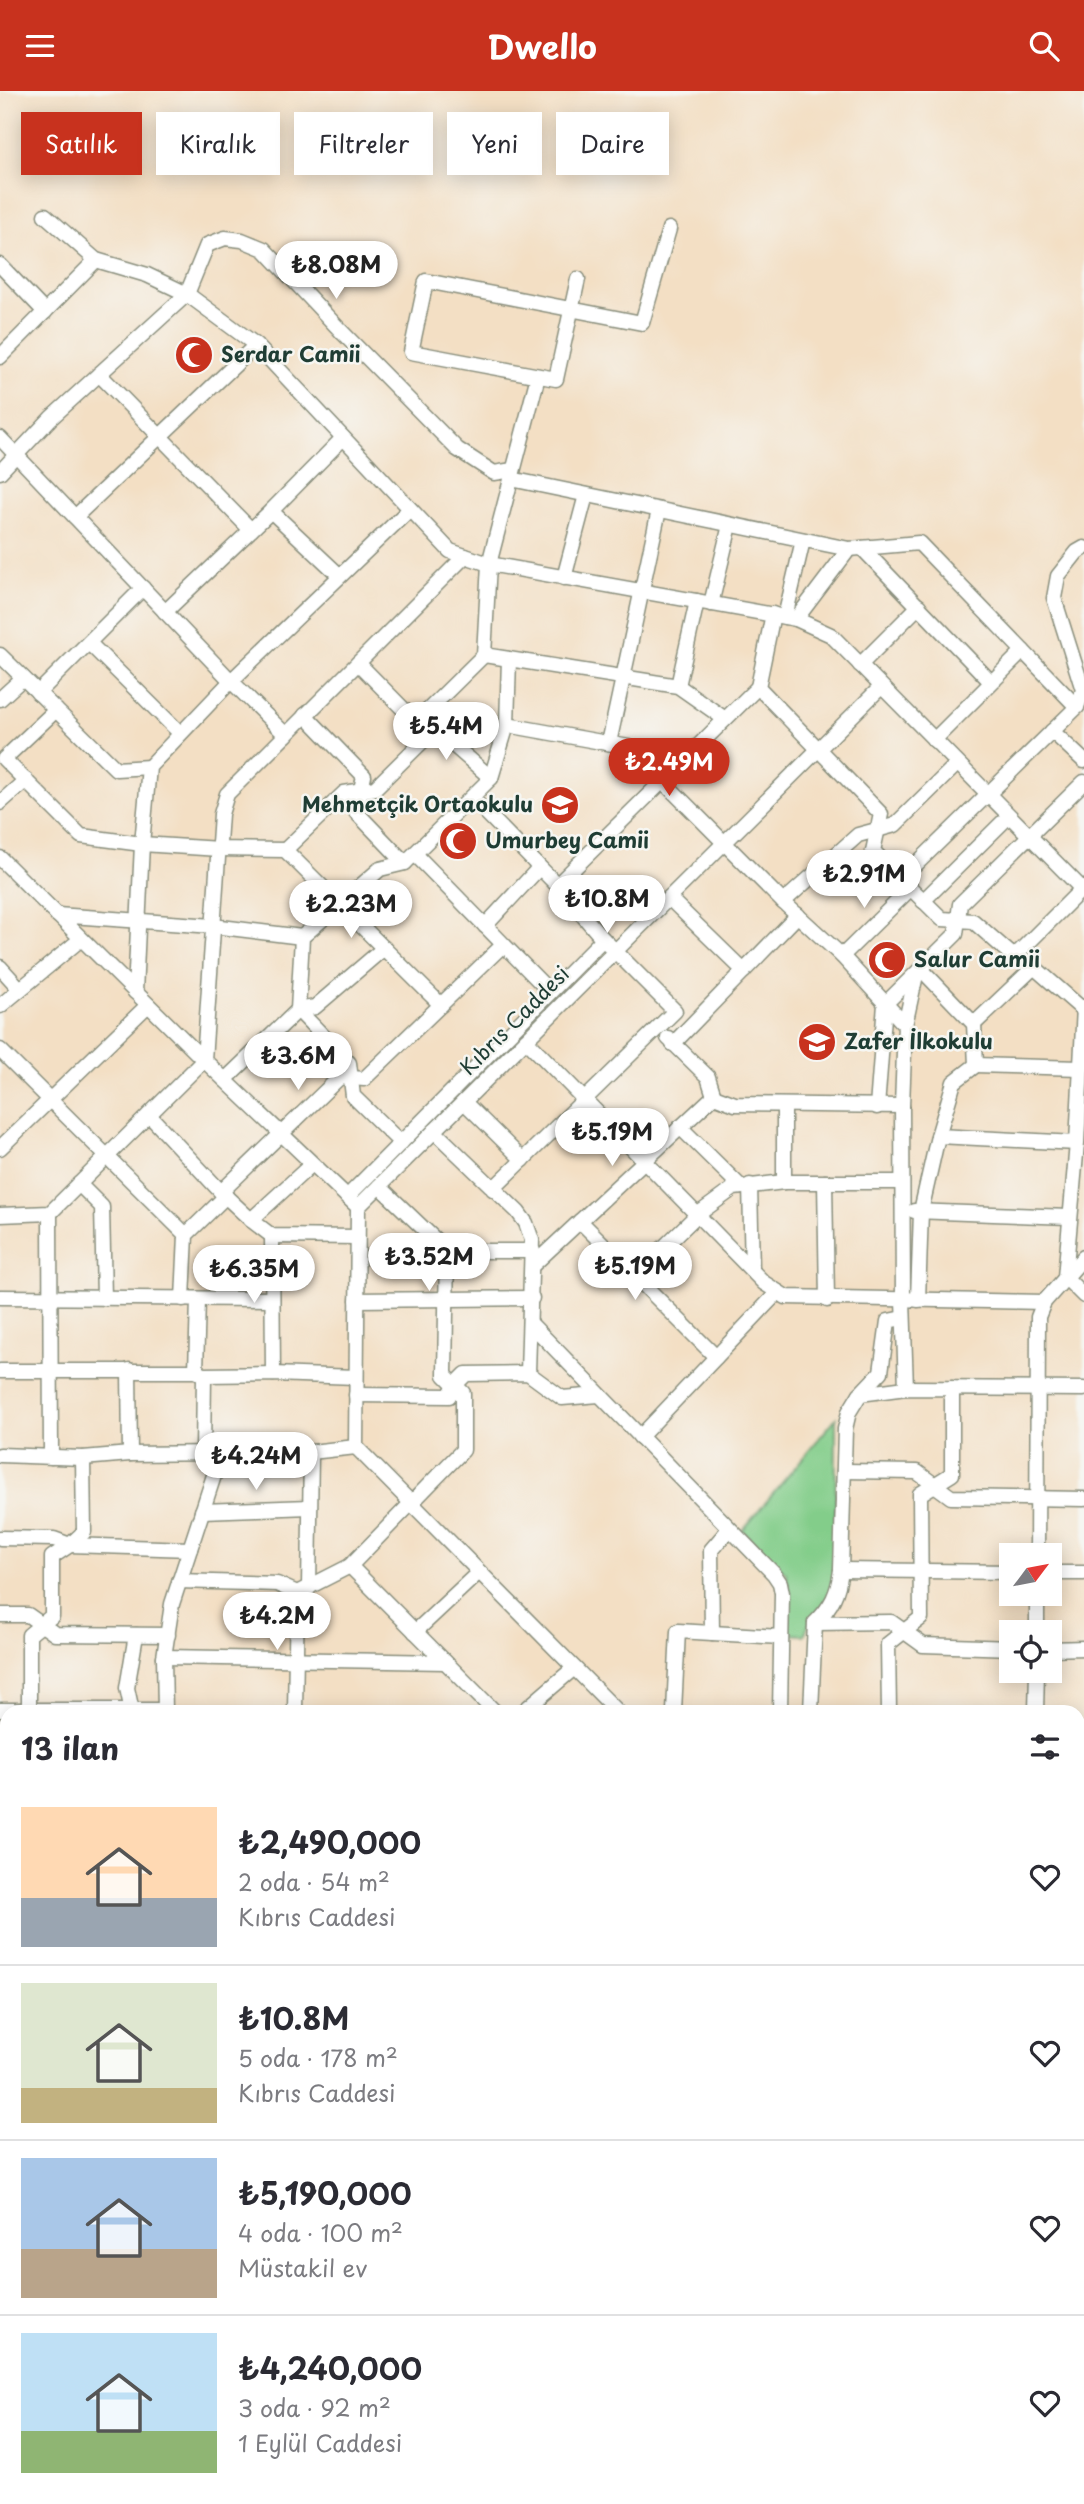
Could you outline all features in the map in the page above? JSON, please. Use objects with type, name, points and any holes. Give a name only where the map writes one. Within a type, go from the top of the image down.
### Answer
[{"type":"street","points":[[45,215],[96,260],[147,275],[187,294],[256,345],[450,551],[489,564],[785,617],[831,635],[1083,890],[1014,957]]},
{"type":"street","points":[[578,279],[570,309],[556,379],[411,352],[426,281],[570,309],[642,323],[669,229]]},
{"type":"street","points":[[0,472],[51,418],[187,294],[207,245],[225,237],[242,240],[264,249],[457,449],[494,473],[512,475],[586,495],[856,549],[919,543],[1077,707]]},
{"type":"street","points":[[0,357],[96,260]]},
{"type":"street","points":[[0,265],[45,312]]},
{"type":"street","points":[[75,517],[256,345]]},
{"type":"street","points":[[99,375],[251,530]]},
{"type":"street","points":[[416,722],[484,655],[489,564],[538,376]]},
{"type":"street","points":[[0,438],[231,681],[286,735]]},
{"type":"street","points":[[165,612],[343,438]]},
{"type":"street","points":[[564,578],[586,495]]},
{"type":"street","points":[[135,992],[137,921],[149,767],[231,681],[410,509]]},
{"type":"street","points":[[609,743],[659,510]]},
{"type":"street","points":[[271,511],[339,575]]},
{"type":"street","points":[[678,686],[730,525]]},
{"type":"street","points":[[556,885],[758,687],[785,617],[803,540]]},
{"type":"street","points":[[842,956],[986,794],[1077,707],[1083,690],[1054,598],[1058,576],[1077,552],[1084,548]]},
{"type":"street","points":[[856,549],[919,606],[991,682]]},
{"type":"street","points":[[785,617],[856,549]]},
{"type":"street","points":[[0,1215],[50,1213],[204,1060],[221,814],[227,794],[465,556]]},
{"type":"street","points":[[38,693],[143,588]]},
{"type":"street","points":[[860,665],[919,606]]},
{"type":"street","points":[[89,643],[180,733]]},
{"type":"street","points":[[934,740],[1023,651]]},
{"type":"street","points":[[0,655],[116,769],[149,767]]},
{"type":"street","points":[[484,655],[678,686],[725,719]]},
{"type":"street","points":[[401,1143],[354,1096],[349,1063],[298,1010],[302,937],[380,869],[410,859],[491,778],[507,725],[509,659]]},
{"type":"street","points":[[358,663],[416,722],[435,729],[491,778]]},
{"type":"street","points":[[0,699],[23,678]]},
{"type":"street","points":[[758,687],[881,814],[873,851],[923,901],[942,919],[973,922],[1014,957],[1034,967],[1083,1008],[1077,1143],[1065,1277],[1084,1296]]},
{"type":"street","name":"Kıbrıs Caddesi","points":[[352,1202],[379,1186],[881,687]]},
{"type":"street","points":[[56,710],[4,759],[81,837],[219,849],[285,850],[441,1005]]},
{"type":"street","points":[[305,715],[364,776],[356,812],[485,926],[550,992]]},
{"type":"street","points":[[507,725],[629,747],[783,902],[842,956],[905,1025]]},
{"type":"street","points":[[285,850],[344,793],[375,789],[435,729]]},
{"type":"street","points":[[1052,731],[1084,761]]},
{"type":"street","points":[[783,902],[858,835],[895,825],[957,764]]},
{"type":"street","points":[[0,803],[26,779]]},
{"type":"street","points":[[877,1107],[885,1004],[956,934],[960,904],[1084,782]]},
{"type":"street","points":[[472,798],[556,885],[603,939],[675,1011],[493,1189]]},
{"type":"street","points":[[923,901],[1009,816]]},
{"type":"street","points":[[0,858],[352,1202],[357,1237],[356,1447],[611,1705]]},
{"type":"street","points":[[485,926],[539,867]]},
{"type":"street","points":[[669,898],[744,971]]},
{"type":"street","points":[[57,915],[214,926],[302,937]]},
{"type":"street","points":[[673,1044],[798,915]]},
{"type":"street","points":[[0,1006],[81,939]]},
{"type":"street","points":[[352,1202],[401,1143],[603,939]]},
{"type":"street","points":[[186,1235],[280,1133],[340,1077],[364,1079],[503,944]]},
{"type":"street","points":[[225,1080],[298,1010],[315,1007],[384,948]]},
{"type":"street","points":[[0,967],[20,989]]},
{"type":"street","points":[[974,1024],[1034,967]]},
{"type":"street","points":[[919,972],[974,1024],[976,1065]]},
{"type":"street","points":[[906,1388],[902,1106],[905,1025],[919,972]]},
{"type":"street","points":[[0,1148],[148,1005]]},
{"type":"street","points":[[658,1028],[708,1077],[714,1096]]},
{"type":"street","points":[[526,1040],[752,1270],[786,1297],[827,1300],[1044,1302]]},
{"type":"street","points":[[1,1053],[186,1235],[200,1373],[203,1454]]},
{"type":"street","points":[[918,1300],[920,1211],[954,1082],[976,1065],[1081,1068]]},
{"type":"street","points":[[714,1096],[735,1104],[902,1106]]},
{"type":"street","points":[[379,1186],[447,1251],[533,1258],[580,1221],[714,1096]]},
{"type":"street","points":[[464,1102],[523,1160]]},
{"type":"street","points":[[784,1106],[784,1182]]},
{"type":"street","points":[[149,1115],[224,1194],[272,1236],[357,1237]]},
{"type":"street","points":[[680,1127],[746,1186],[752,1270]]},
{"type":"street","points":[[434,1131],[518,1212],[533,1240],[528,1373]]},
{"type":"street","points":[[938,1136],[1077,1143]]},
{"type":"street","points":[[251,1220],[312,1164]]},
{"type":"street","points":[[634,1276],[722,1195],[746,1186],[784,1182],[902,1181]]},
{"type":"street","points":[[825,1182],[827,1300]]},
{"type":"street","points":[[79,1184],[102,1207],[104,1298]]},
{"type":"street","points":[[902,1211],[1069,1217]]},
{"type":"street","points":[[50,1213],[51,1457]]},
{"type":"street","points":[[580,1221],[716,1357]]},
{"type":"street","points":[[272,1236],[273,1374]]},
{"type":"street","points":[[179,1581],[277,1584],[303,1591],[350,1566],[463,1450],[463,1393],[445,1375],[447,1251]]},
{"type":"street","points":[[1037,1543],[1038,1317],[1044,1302],[1084,1258]]},
{"type":"street","points":[[640,1437],[778,1292]]},
{"type":"street","points":[[0,1297],[272,1299]]},
{"type":"street","points":[[357,1300],[532,1298]]},
{"type":"street","points":[[811,1705],[815,1623],[829,1609],[838,1592],[841,1570],[845,1429],[849,1412],[860,1394],[881,1372],[888,1321],[903,1318]]},
{"type":"street","points":[[530,1323],[780,1583],[780,1705]]},
{"type":"street","points":[[0,1371],[129,1370],[356,1377]]},
{"type":"street","points":[[129,1370],[130,1454]]},
{"type":"street","points":[[356,1395],[449,1396],[466,1374],[528,1373],[562,1398],[599,1395]]},
{"type":"street","points":[[860,1394],[906,1388],[1084,1389]]},
{"type":"street","points":[[889,1705],[888,1644],[921,1618],[920,1494],[952,1474],[952,1388]]},
{"type":"street","points":[[0,1455],[83,1458],[130,1454],[311,1452],[356,1447]]},
{"type":"street","points":[[295,1705],[294,1658],[310,1507],[311,1452]]},
{"type":"street","points":[[165,1705],[164,1657],[172,1604],[220,1454]]},
{"type":"street","points":[[35,1705],[29,1635],[52,1616],[52,1557],[84,1532],[83,1458]]},
{"type":"street","points":[[844,1471],[917,1472],[951,1497],[1084,1499]]},
{"type":"street","points":[[202,1511],[310,1507]]},
{"type":"street","points":[[712,1633],[710,1550],[729,1529]]},
{"type":"street","points":[[0,1538],[54,1539],[70,1545],[190,1549]]},
{"type":"street","points":[[350,1566],[488,1705]]},
{"type":"street","points":[[841,1570],[999,1572]]},
{"type":"street","points":[[415,1632],[478,1572]]},
{"type":"street","points":[[1062,1573],[1084,1573]]},
{"type":"street","points":[[0,1615],[28,1615],[55,1634],[168,1635]]},
{"type":"street","points":[[815,1623],[891,1622],[923,1646],[999,1648]]},
{"type":"street","points":[[674,1705],[678,1631],[781,1637]]},
{"type":"street","points":[[131,1705],[127,1688],[136,1635]]},
{"type":"street","points":[[1062,1649],[1084,1648]]},
{"type":"street","points":[[164,1657],[445,1662]]},
{"type":"street","points":[[531,1705],[574,1668]]},
{"type":"street","points":[[1036,1705],[1037,1683]]},
{"type":"green space","points":[[836,1418],[835,1592],[812,1618],[804,1635],[788,1634],[789,1592],[786,1573],[742,1531]]},
{"type":"place","name":"Serdar Camii","points":[[194,355]]},
{"type":"place","name":"Mehmetçik Ortaokulu","points":[[560,805]]},
{"type":"place","name":"Umurbey Camii","points":[[458,841]]},
{"type":"place","name":"Salur Camii","points":[[887,960]]},
{"type":"place","name":"Zafer İlkokulu","points":[[817,1042]]}]
